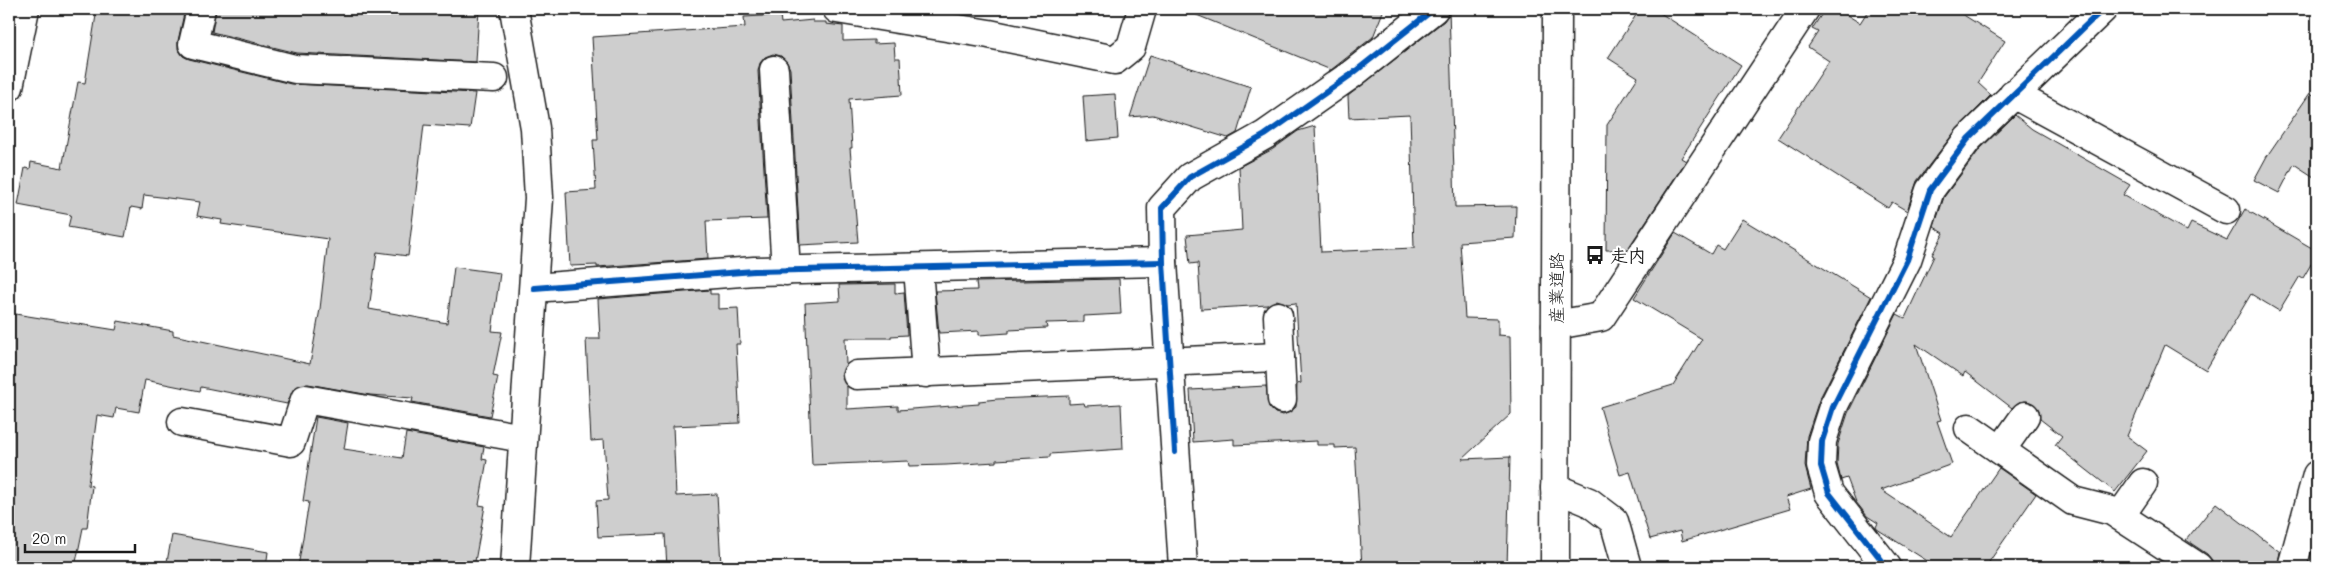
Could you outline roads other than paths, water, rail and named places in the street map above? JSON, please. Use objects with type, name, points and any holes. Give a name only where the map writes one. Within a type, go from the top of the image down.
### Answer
[{"type":"street","points":[[9,87],[25,9]]},
{"type":"street","points":[[201,9],[193,44],[296,70],[494,78]]},
{"type":"street","points":[[514,9],[535,128],[539,198],[515,567]]},
{"type":"street","points":[[837,9],[989,34],[1114,60],[1132,46],[1142,9]]},
{"type":"street","points":[[1183,567],[1163,262],[1162,208],[1190,177],[1265,135],[1344,80],[1434,9]]},
{"type":"street","name":"産業道路","points":[[1555,567],[1557,9]]},
{"type":"street","points":[[1556,325],[1601,317],[1805,9]]},
{"type":"street","points":[[1887,567],[1829,492],[1821,466],[1822,440],[1833,407],[1907,260],[1930,190],[1968,139],[2104,9]]},
{"type":"street","points":[[774,70],[786,271]]},
{"type":"street","points":[[2013,94],[2226,210]]},
{"type":"street","points":[[534,288],[754,271],[1163,262]]},
{"type":"street","points":[[918,268],[926,373]]},
{"type":"street","points":[[1278,316],[1282,399]]},
{"type":"street","points":[[857,375],[1280,358]]},
{"type":"street","points":[[182,422],[291,442],[305,399],[524,438]]},
{"type":"street","points":[[2001,450],[2025,416]]},
{"type":"street","points":[[1969,428],[2073,501],[2112,511],[2198,567]]},
{"type":"street","points":[[2292,567],[2317,475]]},
{"type":"street","points":[[2120,516],[2143,484]]},
{"type":"street","points":[[1555,488],[1589,502],[1614,520],[1627,567]]},
{"type":"place","name":"走内","points":[[1595,255]]}]
